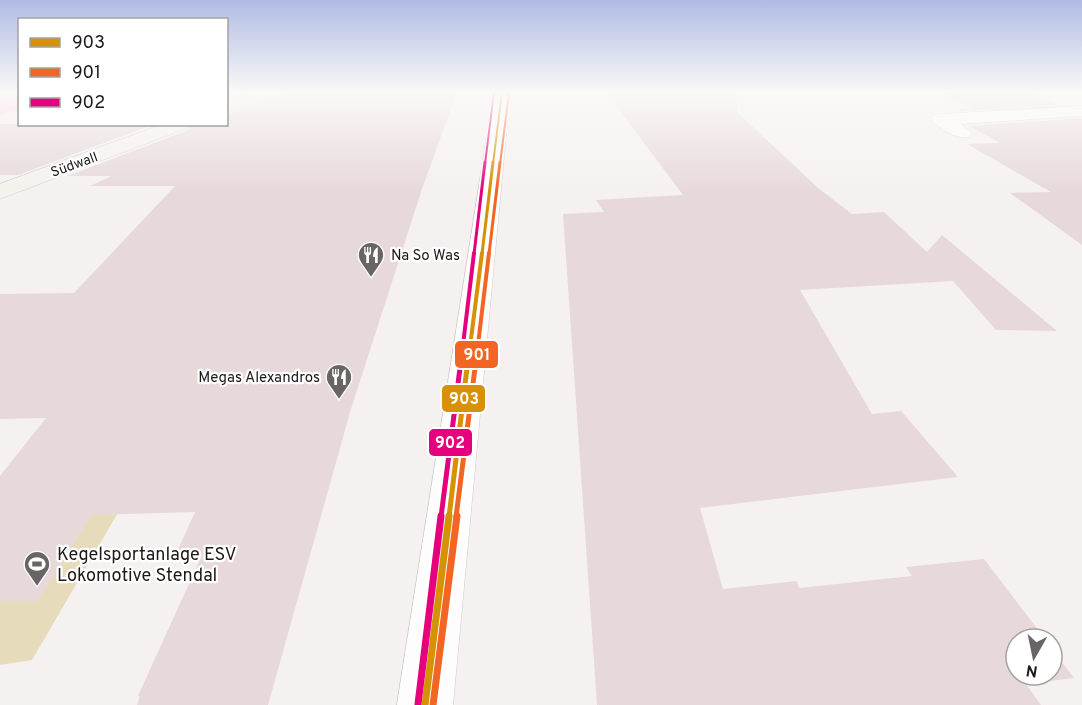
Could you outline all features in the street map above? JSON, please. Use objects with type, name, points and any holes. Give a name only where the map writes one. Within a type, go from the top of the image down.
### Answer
[{"type":"main road","name":"Südwall","points":[[5,189],[176,126]]},
{"type":"street","points":[[425,705],[498,125]]},
{"type":"street","points":[[950,125],[963,133]]},
{"type":"shaded area","name":"Kegelsportanlage ESV Lokomotive Stendal","points":[[140,475],[32,660],[0,665],[0,481]]},
{"type":"building","points":[[0,125],[150,126],[18,175],[0,175]]},
{"type":"building","points":[[228,125],[445,125],[351,409],[268,705],[137,705],[140,696],[138,696],[202,555],[175,556],[195,512],[92,515],[37,602],[0,601],[0,476],[46,418],[0,419],[0,294],[74,293],[175,186],[90,186],[112,176],[68,176],[188,130],[191,126]]},
{"type":"building","points":[[631,125],[751,125],[818,188],[852,214],[884,212],[927,252],[942,235],[1057,331],[996,330],[953,281],[800,290],[872,414],[901,411],[958,477],[700,508],[723,589],[797,581],[799,588],[912,576],[906,567],[984,559],[1036,627],[1004,627],[1004,687],[1028,687],[1041,705],[597,705],[563,214],[604,212],[596,200],[683,195]]},
{"type":"building","points":[[1082,125],[1082,245],[1010,193],[1051,192],[967,144],[1000,143],[969,126]]},
{"type":"building","points":[[1064,665],[1074,678],[1064,679]]},
{"type":"transit line","name":"902","points":[[418,704],[490,125]]},
{"type":"transit line","name":"903","points":[[425,705],[498,125]]},
{"type":"transit line","name":"901","points":[[433,705],[505,125]]},
{"type":"place","name":"Na So Was","points":[[371,278]]},
{"type":"place","name":"Megas Alexandros","points":[[339,400]]},
{"type":"place","name":"Kegelsportanlage ESV Lokomotive Stendal","points":[[37,587]]}]
